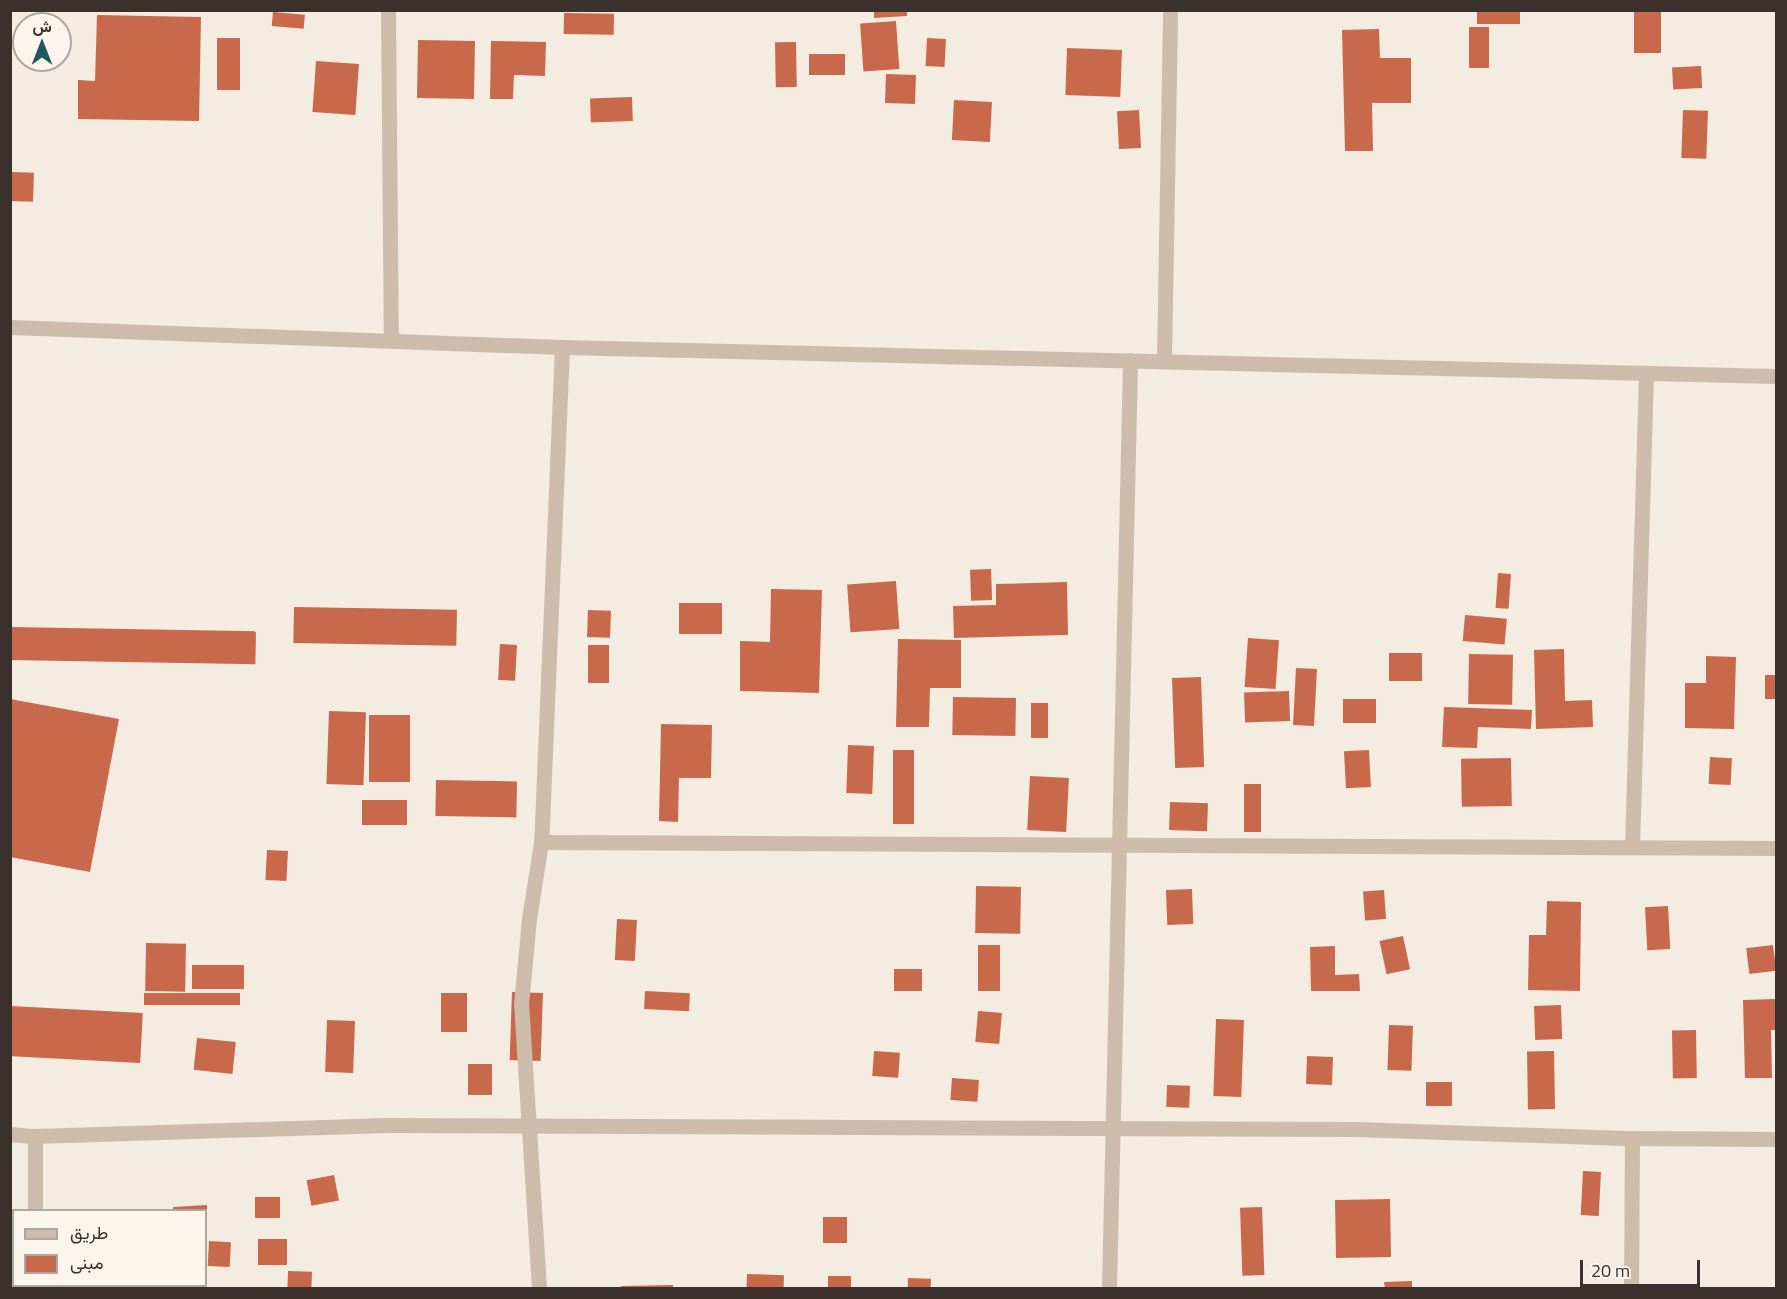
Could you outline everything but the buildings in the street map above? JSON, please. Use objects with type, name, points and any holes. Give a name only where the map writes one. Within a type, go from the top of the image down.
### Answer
[{"type":"street","points":[[388,10],[391,340]]},
{"type":"street","points":[[1164,360],[1170,10]]},
{"type":"street","points":[[10,327],[562,348],[1164,360],[1646,375],[1776,376]]},
{"type":"street","points":[[539,1288],[521,1005],[529,919],[541,842],[562,348]]},
{"type":"street","points":[[1109,1288],[1130,360]]},
{"type":"street","points":[[1632,847],[1646,375]]},
{"type":"street","points":[[541,842],[1119,843],[1776,848]]},
{"type":"street","points":[[10,1134],[35,1136],[386,1125],[528,1128],[1112,1127],[1355,1129],[1632,1138],[1776,1139]]},
{"type":"street","points":[[35,1136],[35,1209]]},
{"type":"street","points":[[1631,1288],[1632,1138]]}]
